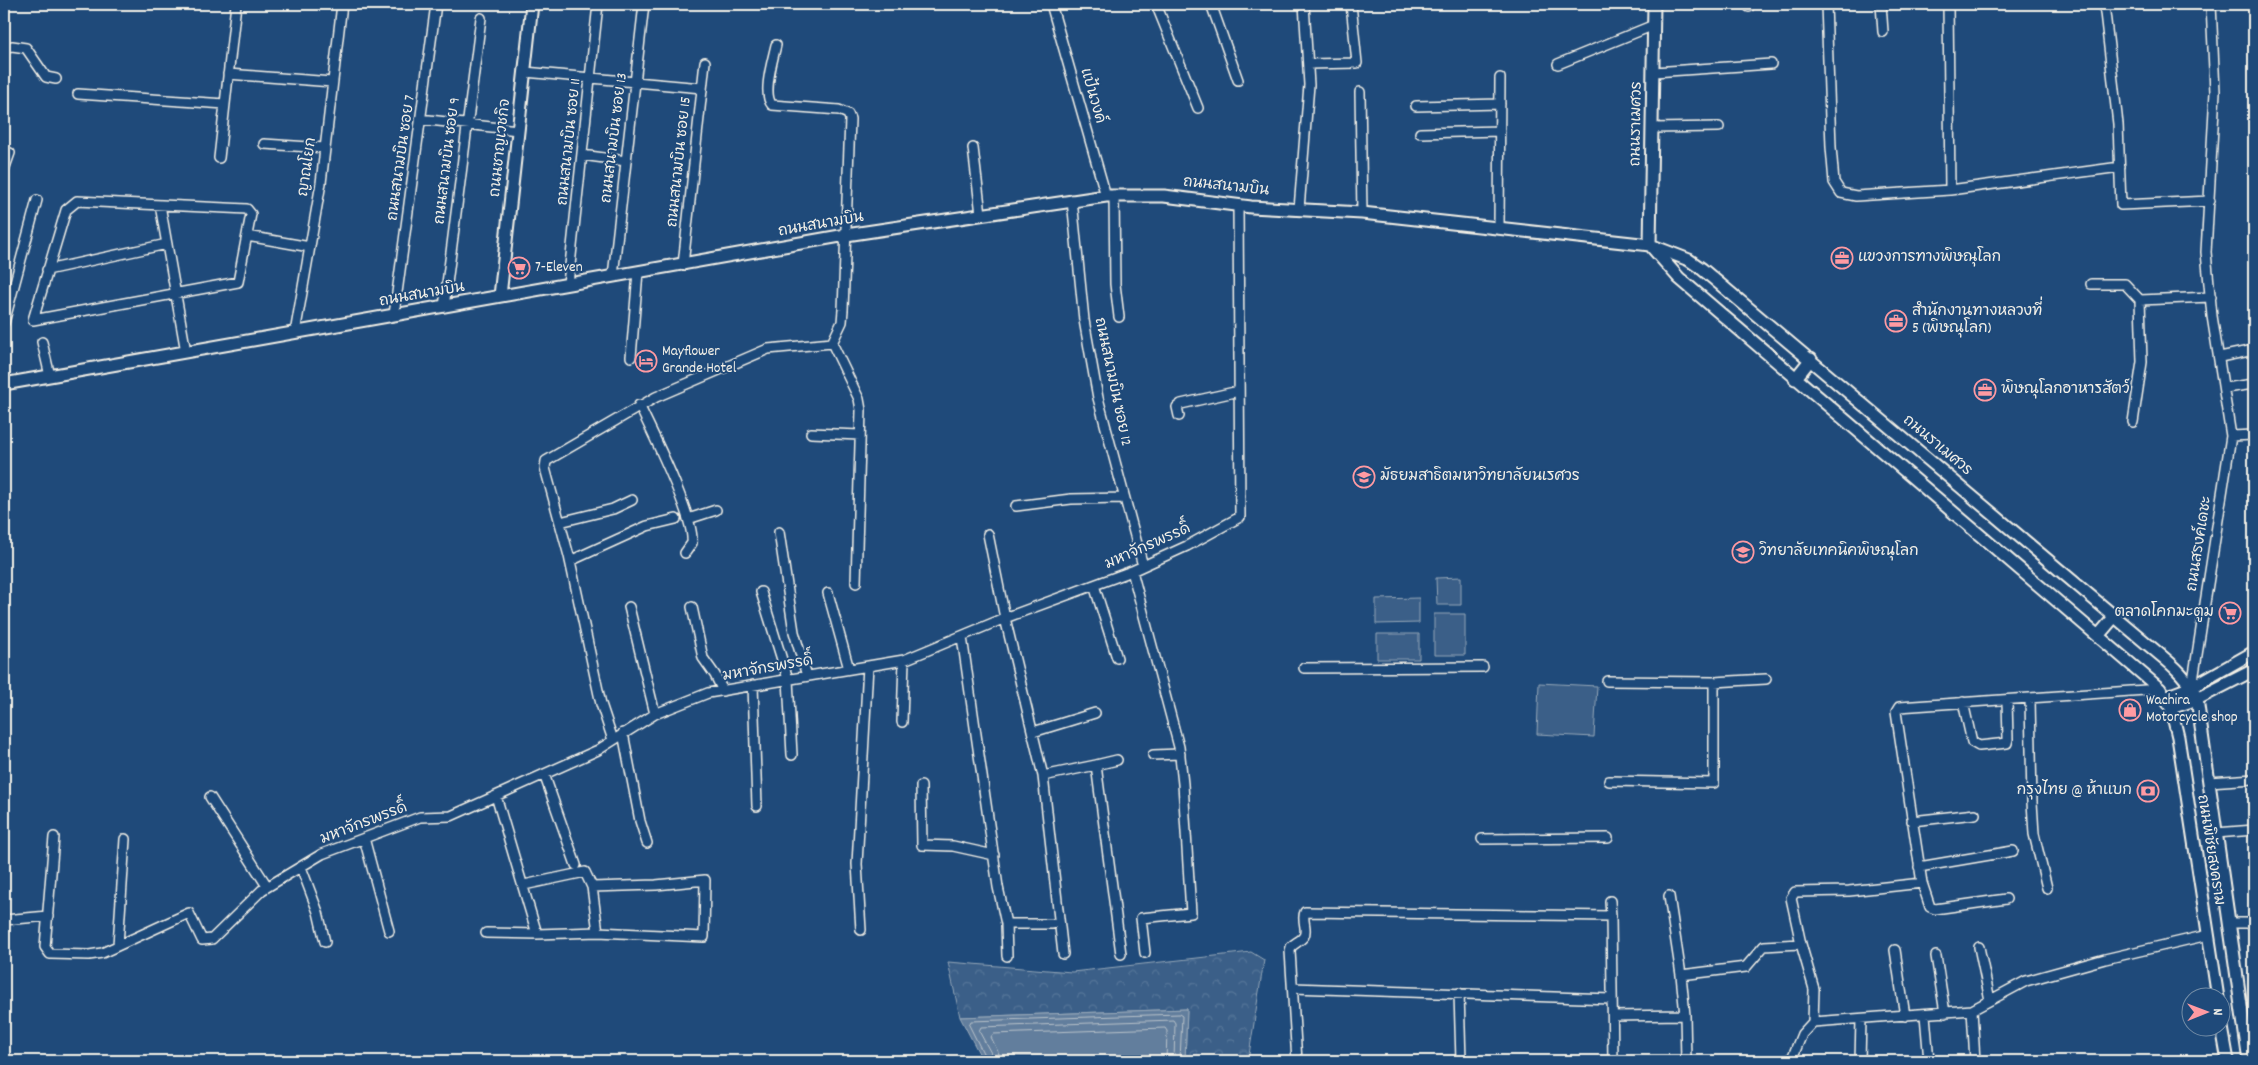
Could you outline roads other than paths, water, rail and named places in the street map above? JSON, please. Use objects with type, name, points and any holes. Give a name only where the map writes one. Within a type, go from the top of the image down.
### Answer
[{"type":"main road","name":"ถนนชาญเวชกิจ","points":[[500,296],[532,4]]},
{"type":"main road","name":"ถนนราเมศวร","points":[[1654,4],[1650,245],[1689,260],[1811,360],[2177,669],[2192,686]]},
{"type":"main road","name":"ถนนสนามบิน","points":[[4,384],[846,235],[1072,200],[1110,196],[1164,196],[1238,205],[1362,213],[1650,245]]},
{"type":"main road","points":[[1650,245],[1679,278],[2098,636],[2162,693],[2192,686],[2254,652]]},
{"type":"main road","points":[[1795,379],[1811,360]]},
{"type":"main road","points":[[2098,636],[2114,616]]},
{"type":"main road","points":[[2171,708],[2197,699],[2254,670]]},
{"type":"main road","name":"ถนนพิชัยสงคราม","points":[[2192,686],[2197,699],[2229,923],[2249,1031],[2249,1061]]},
{"type":"main road","name":"ถนนพิชัยสงคราม","points":[[2162,693],[2171,708],[2178,738],[2216,988]]},
{"type":"main road","points":[[2224,1038],[2228,1061]]},
{"type":"street","points":[[219,158],[236,4]]},
{"type":"street","name":"ญาณโยก","points":[[295,332],[325,148],[342,4]]},
{"type":"street","name":"ถนนสนามบิน ซอย 7","points":[[394,315],[436,4]]},
{"type":"street","name":"ถนนสนามบิน ซอย 11","points":[[568,284],[598,4]]},
{"type":"street","name":"ถนนสนามบิน ซอย 13","points":[[612,276],[644,4]]},
{"type":"street","name":"แป้นวงค์","points":[[1051,4],[1110,196],[1115,284],[1119,317]]},
{"type":"street","points":[[1156,4],[1198,108]]},
{"type":"street","points":[[1211,4],[1238,80]]},
{"type":"street","points":[[1299,209],[1308,107],[1308,64],[1304,4]]},
{"type":"street","points":[[1308,64],[1357,63],[1351,4]]},
{"type":"street","points":[[1826,4],[1831,147],[1834,182],[1841,193],[1856,196],[1950,190],[2120,168]]},
{"type":"street","points":[[1881,4],[1883,32]]},
{"type":"street","points":[[1948,4],[1950,190]]},
{"type":"street","points":[[2104,4],[2118,124],[2121,205],[2210,200]]},
{"type":"street","name":"ถนนสรงค์เดชะ","points":[[2192,686],[2231,436],[2206,252],[2215,92],[2211,4]]},
{"type":"street","name":"ถนนสนามบิน ซอย 9","points":[[444,307],[481,18]]},
{"type":"street","points":[[1558,64],[1654,25]]},
{"type":"street","points":[[776,45],[768,88],[768,97],[772,105],[839,110],[848,114],[850,128],[843,310],[842,322],[832,343]]},
{"type":"street","points":[[4,48],[12,46],[26,48],[46,78],[56,79]]},
{"type":"street","name":"ถนนสนามบิน ซอย 15","points":[[683,265],[705,62]]},
{"type":"street","points":[[1654,72],[1771,64]]},
{"type":"street","points":[[525,72],[702,88]]},
{"type":"street","points":[[228,74],[332,82]]},
{"type":"street","points":[[1499,228],[1500,78]]},
{"type":"street","points":[[1360,92],[1362,213]]},
{"type":"street","points":[[78,94],[226,104]]},
{"type":"street","points":[[1416,106],[1500,104]]},
{"type":"street","points":[[420,119],[518,130]]},
{"type":"street","points":[[1652,128],[1720,128]]},
{"type":"street","points":[[1420,133],[1500,131]]},
{"type":"street","points":[[264,144],[325,148]]},
{"type":"street","points":[[972,148],[981,214]]},
{"type":"street","points":[[4,170],[10,154]]},
{"type":"street","points":[[582,154],[626,161]]},
{"type":"street","points":[[4,323],[37,200]]},
{"type":"street","name":"ถนนสนามบิน ซอย 12","points":[[1072,200],[1084,320],[1098,398],[1144,566]]},
{"type":"street","points":[[77,201],[160,205],[247,209],[251,214],[238,282],[33,320],[66,210],[77,201]]},
{"type":"street","points":[[160,205],[186,352]]},
{"type":"street","name":"มหาจักรพรรดิ์","points":[[48,916],[45,947],[50,954],[96,954],[189,913],[202,940],[212,939],[267,886],[322,854],[420,817],[451,816],[598,750],[655,714],[708,693],[904,660],[1005,618],[1144,566],[1188,546],[1240,517],[1238,205]]},
{"type":"street","points":[[247,236],[310,247]]},
{"type":"street","points":[[48,270],[168,244]]},
{"type":"street","points":[[631,357],[638,272]]},
{"type":"street","points":[[2091,284],[2125,284],[2140,300],[2142,362],[2133,422]]},
{"type":"street","points":[[2140,300],[2211,297]]},
{"type":"street","points":[[42,342],[50,376]]},
{"type":"street","points":[[612,740],[600,704],[570,561],[545,468],[546,461],[639,405],[768,349],[832,343]]},
{"type":"street","points":[[832,343],[859,399],[861,410],[856,583]]},
{"type":"street","points":[[2220,357],[2254,350]]},
{"type":"street","points":[[2224,388],[2254,384]]},
{"type":"street","points":[[1179,416],[1177,407],[1181,404],[1240,391]]},
{"type":"street","points":[[639,405],[655,438],[688,519],[693,538],[685,553]]},
{"type":"street","points":[[812,433],[860,435]]},
{"type":"street","points":[[2231,436],[2254,434]]},
{"type":"street","points":[[1016,506],[1071,499],[1124,498]]},
{"type":"street","points":[[560,522],[613,509],[632,500]]},
{"type":"street","points":[[688,519],[716,510]]},
{"type":"street","points":[[570,561],[647,526],[676,519]]},
{"type":"street","points":[[779,532],[793,624],[807,676]]},
{"type":"street","points":[[988,534],[1005,618],[1043,776],[1063,954]]},
{"type":"street","points":[[1132,570],[1180,754],[1191,913],[1141,918],[1145,953]]},
{"type":"street","points":[[1094,585],[1117,658]]},
{"type":"street","points":[[761,592],[788,679],[792,754]]},
{"type":"street","points":[[828,593],[849,669]]},
{"type":"street","points":[[629,607],[655,714]]},
{"type":"street","points":[[692,607],[703,658],[715,675],[722,691]]},
{"type":"street","points":[[962,636],[1006,924],[1007,956]]},
{"type":"street","points":[[902,722],[904,660]]},
{"type":"street","points":[[862,930],[857,864],[868,666]]},
{"type":"street","points":[[1304,668],[1482,667]]},
{"type":"street","points":[[1607,680],[1714,682],[1766,679]]},
{"type":"street","points":[[1609,781],[1714,783],[1714,682]]},
{"type":"street","points":[[753,685],[757,806]]},
{"type":"street","points":[[2006,900],[1930,907],[1919,867],[1896,712],[1899,706],[2030,698],[2162,693]]},
{"type":"street","points":[[2030,698],[2034,834],[2047,888]]},
{"type":"street","points":[[1963,702],[1972,742],[1979,746],[2007,743],[2007,700]]},
{"type":"street","points":[[1033,732],[1095,713]]},
{"type":"street","points":[[624,733],[640,821],[647,843]]},
{"type":"street","points":[[1153,755],[1180,754]]},
{"type":"street","points":[[1043,776],[1117,760]]},
{"type":"street","points":[[1096,765],[1121,954]]},
{"type":"street","points":[[544,774],[576,865]]},
{"type":"street","points":[[2209,782],[2254,779]]},
{"type":"street","points":[[920,786],[922,845],[953,846],[994,855]]},
{"type":"street","points":[[496,796],[537,934]]},
{"type":"street","points":[[210,797],[267,886]]},
{"type":"street","points":[[1912,821],[1975,814]]},
{"type":"street","points":[[2216,833],[2254,830]]},
{"type":"street","points":[[4,920],[48,916],[54,837]]},
{"type":"street","points":[[364,838],[389,930]]},
{"type":"street","points":[[1482,839],[1608,838]]},
{"type":"street","points":[[118,945],[125,839]]},
{"type":"street","points":[[1919,867],[2013,850]]},
{"type":"street","points":[[301,867],[318,912],[325,942]]},
{"type":"street","points":[[524,885],[585,872],[592,887],[598,932]]},
{"type":"street","points":[[486,933],[598,932],[704,937],[705,880],[656,885],[592,887]]},
{"type":"street","points":[[1791,1061],[1802,1034],[1813,1022],[1814,989],[1801,944],[1791,898],[1795,892],[1849,891],[1922,883]]},
{"type":"street","points":[[1669,896],[1681,975],[1685,1015],[1686,1061]]},
{"type":"street","points":[[1610,901],[1614,1061]]},
{"type":"street","points":[[1296,1061],[1291,947],[1303,938],[1303,914],[1308,911],[1611,916]]},
{"type":"street","points":[[2229,923],[2254,923]]},
{"type":"street","points":[[1006,924],[1052,924]]},
{"type":"street","points":[[1813,1022],[1972,1010],[2026,981],[2105,959],[2208,935]]},
{"type":"street","points":[[1681,975],[1746,967],[1764,946],[1801,944]]},
{"type":"street","points":[[1979,946],[1990,1000]]},
{"type":"street","points":[[1894,950],[1905,1016]]},
{"type":"street","points":[[1936,956],[1945,1013]]},
{"type":"street","points":[[1293,988],[1611,998]]},
{"type":"street","points":[[1459,993],[1461,1061]]},
{"type":"street","points":[[1972,1010],[1975,1061]]},
{"type":"street","points":[[1613,1016],[1685,1015]]},
{"type":"street","points":[[1925,1015],[1929,1061]]},
{"type":"street","points":[[1860,1061],[1861,1019]]},
{"type":"water","points":[[1187,1009],[1185,1061],[983,1061],[960,1017]]},
{"type":"place","name":"แขวงการทางพิษณุโลก","points":[[1842,258]]},
{"type":"place","name":"7-Eleven","points":[[519,268]]},
{"type":"place","name":"สำนักงานทางหลวงที่ 5 (พิษณุโลก)","points":[[1896,321]]},
{"type":"place","name":"Mayflower Grande Hotel","points":[[646,361]]},
{"type":"place","name":"พิษณุโลกอาหารสัตว์","points":[[1985,390]]},
{"type":"place","name":"มัธยมสาธิตมหาวิทยาลัยนเรศวร","points":[[1364,477]]},
{"type":"place","name":"วิทยาลัยเทคนิคพิษณุโลก","points":[[1743,552]]},
{"type":"place","name":"ตลาดโคกมะตูม","points":[[2230,613]]},
{"type":"place","name":"Wachira Motorcycle shop","points":[[2130,710]]},
{"type":"place","name":"กรุงไทย @ ห้าแบก","points":[[2148,791]]}]
